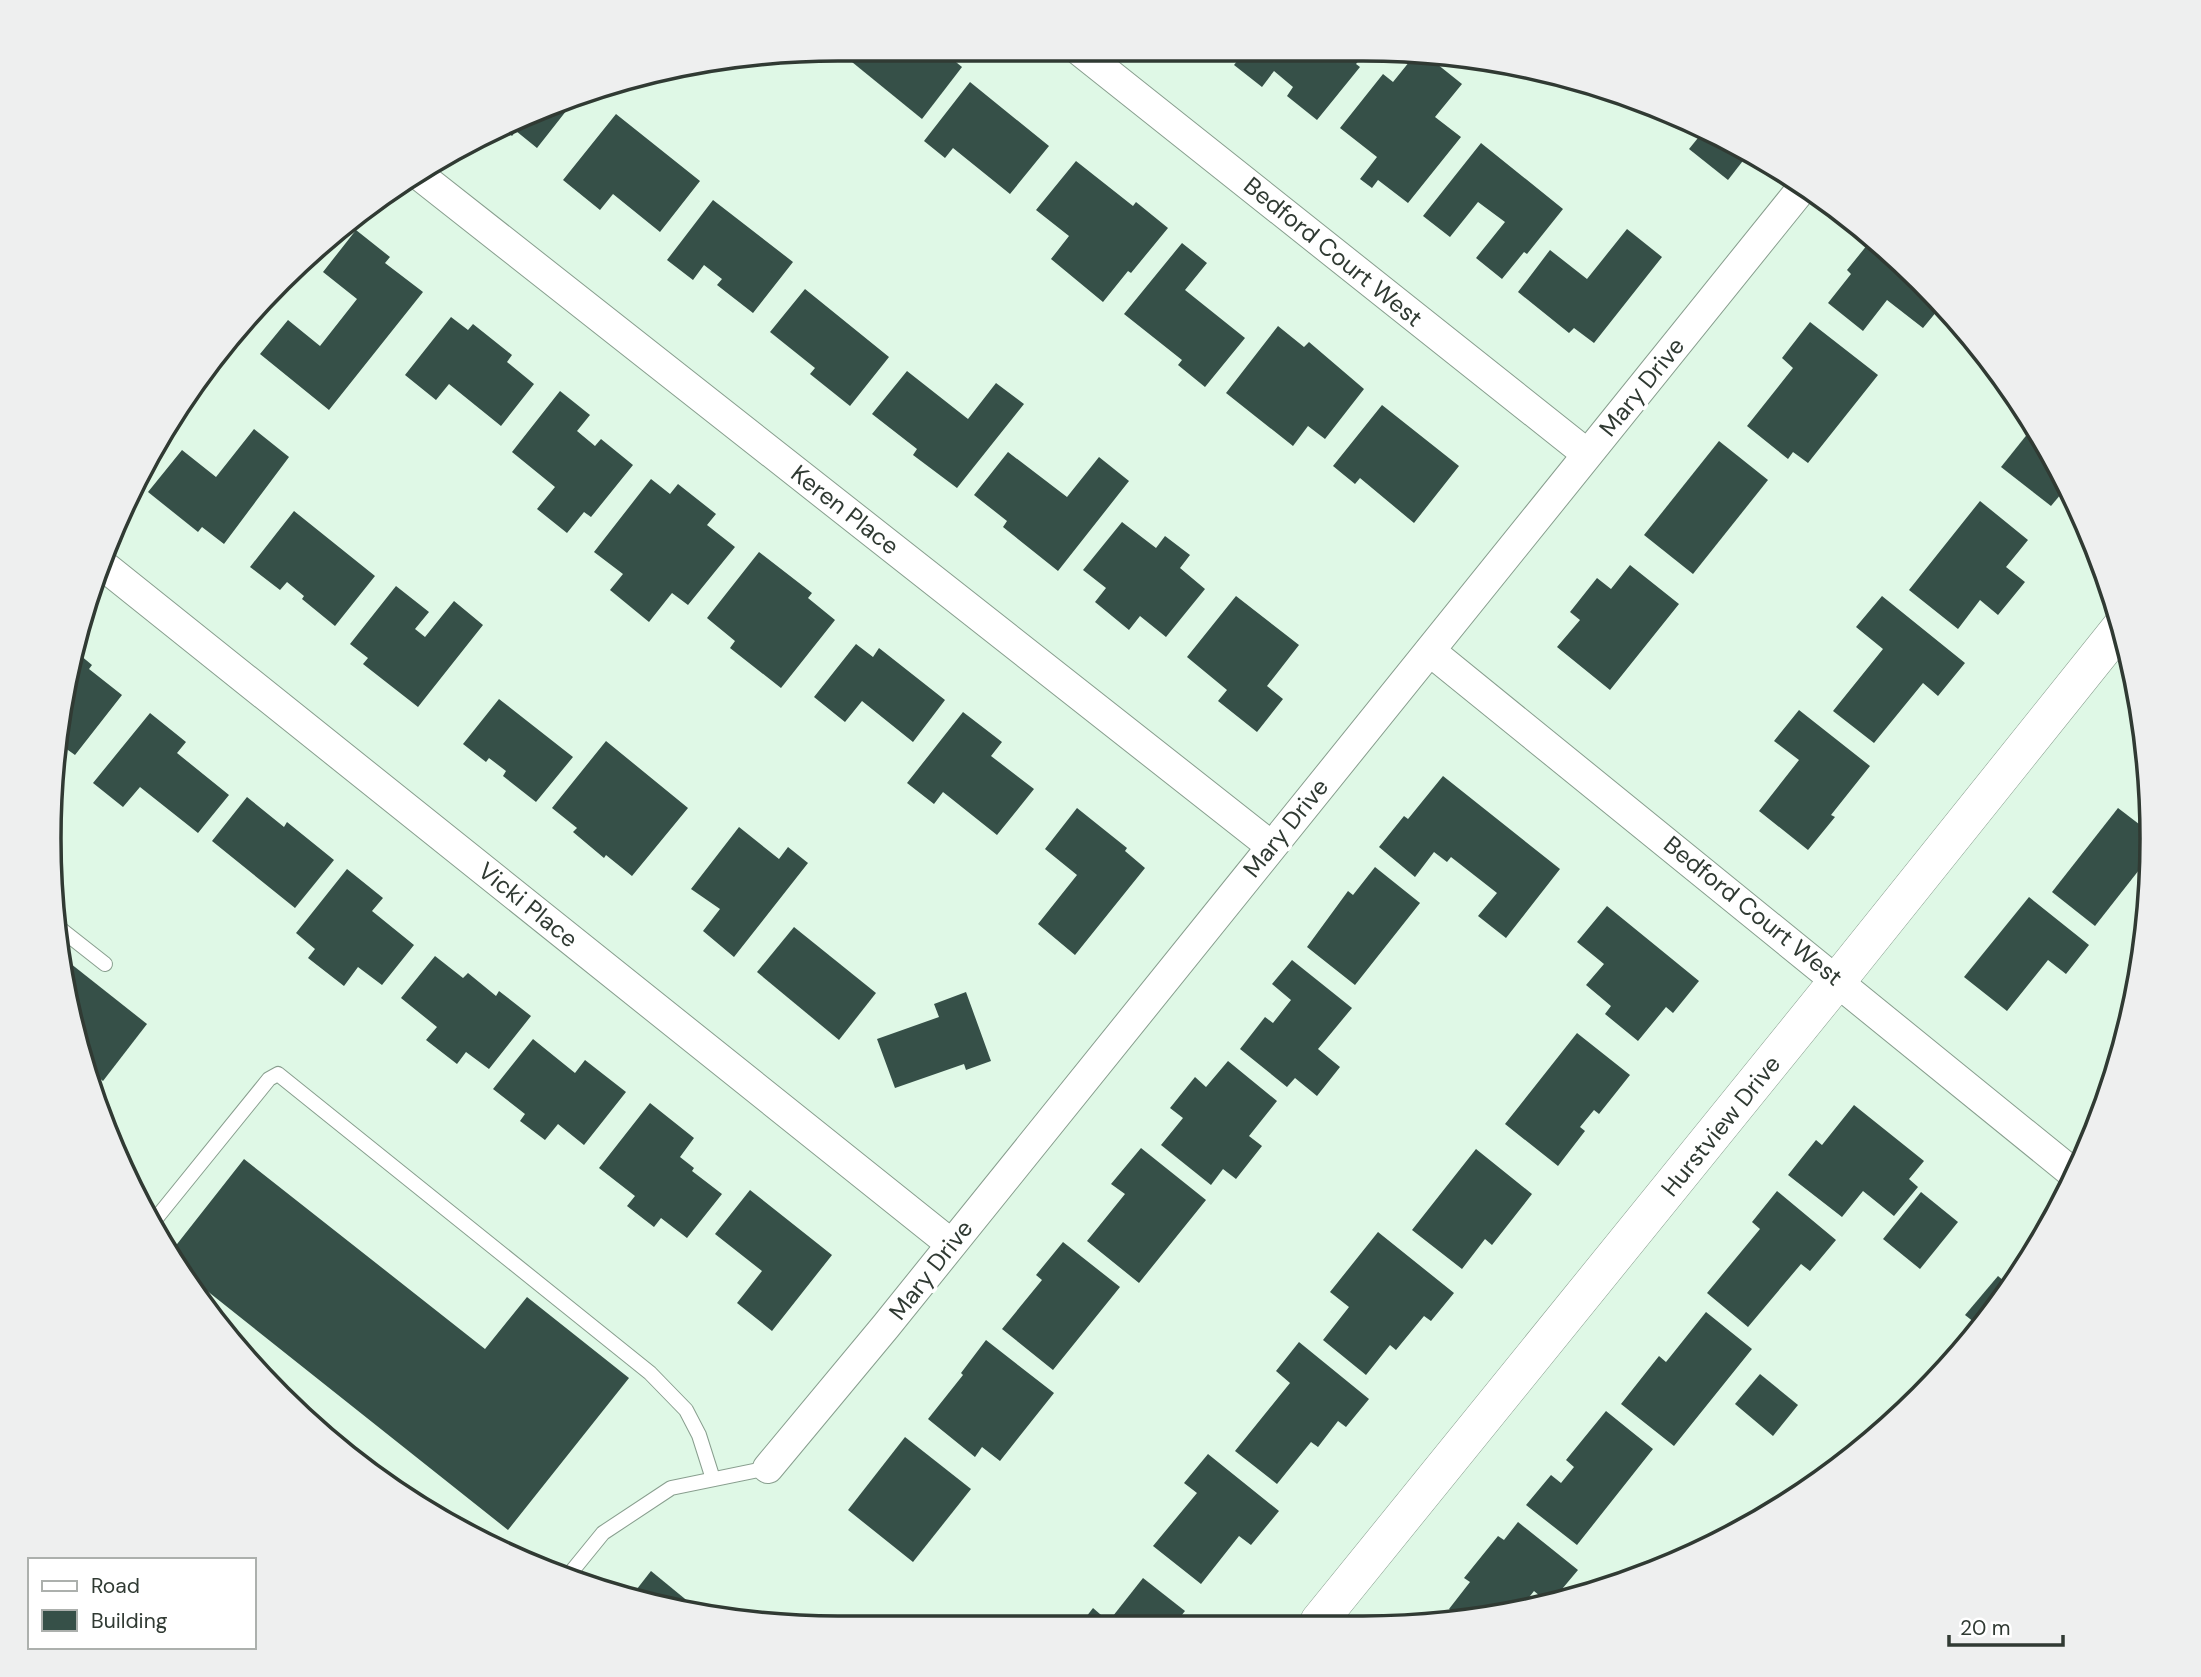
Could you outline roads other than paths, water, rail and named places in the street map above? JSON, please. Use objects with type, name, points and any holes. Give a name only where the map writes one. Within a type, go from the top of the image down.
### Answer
[{"type":"street","name":"Bedford Court West","points":[[1093,61],[1587,454]]},
{"type":"street","name":"Keren Place","points":[[426,180],[1271,846]]},
{"type":"street","name":"Mary Drive","points":[[768,1468],[1797,194]]},
{"type":"street","name":"Vicki Place","points":[[109,570],[951,1244]]},
{"type":"street","name":"Hurstview Drive","points":[[1324,1616],[2113,637]]},
{"type":"street","name":"Bedford Court West","points":[[1430,651],[2066,1168]]},
{"type":"lane","points":[[67,934],[105,964]]},
{"type":"lane","points":[[159,1215],[269,1079],[278,1074],[650,1373],[686,1410],[699,1435],[713,1479]]},
{"type":"lane","points":[[574,1569],[603,1533],[671,1488],[768,1468]]}]
